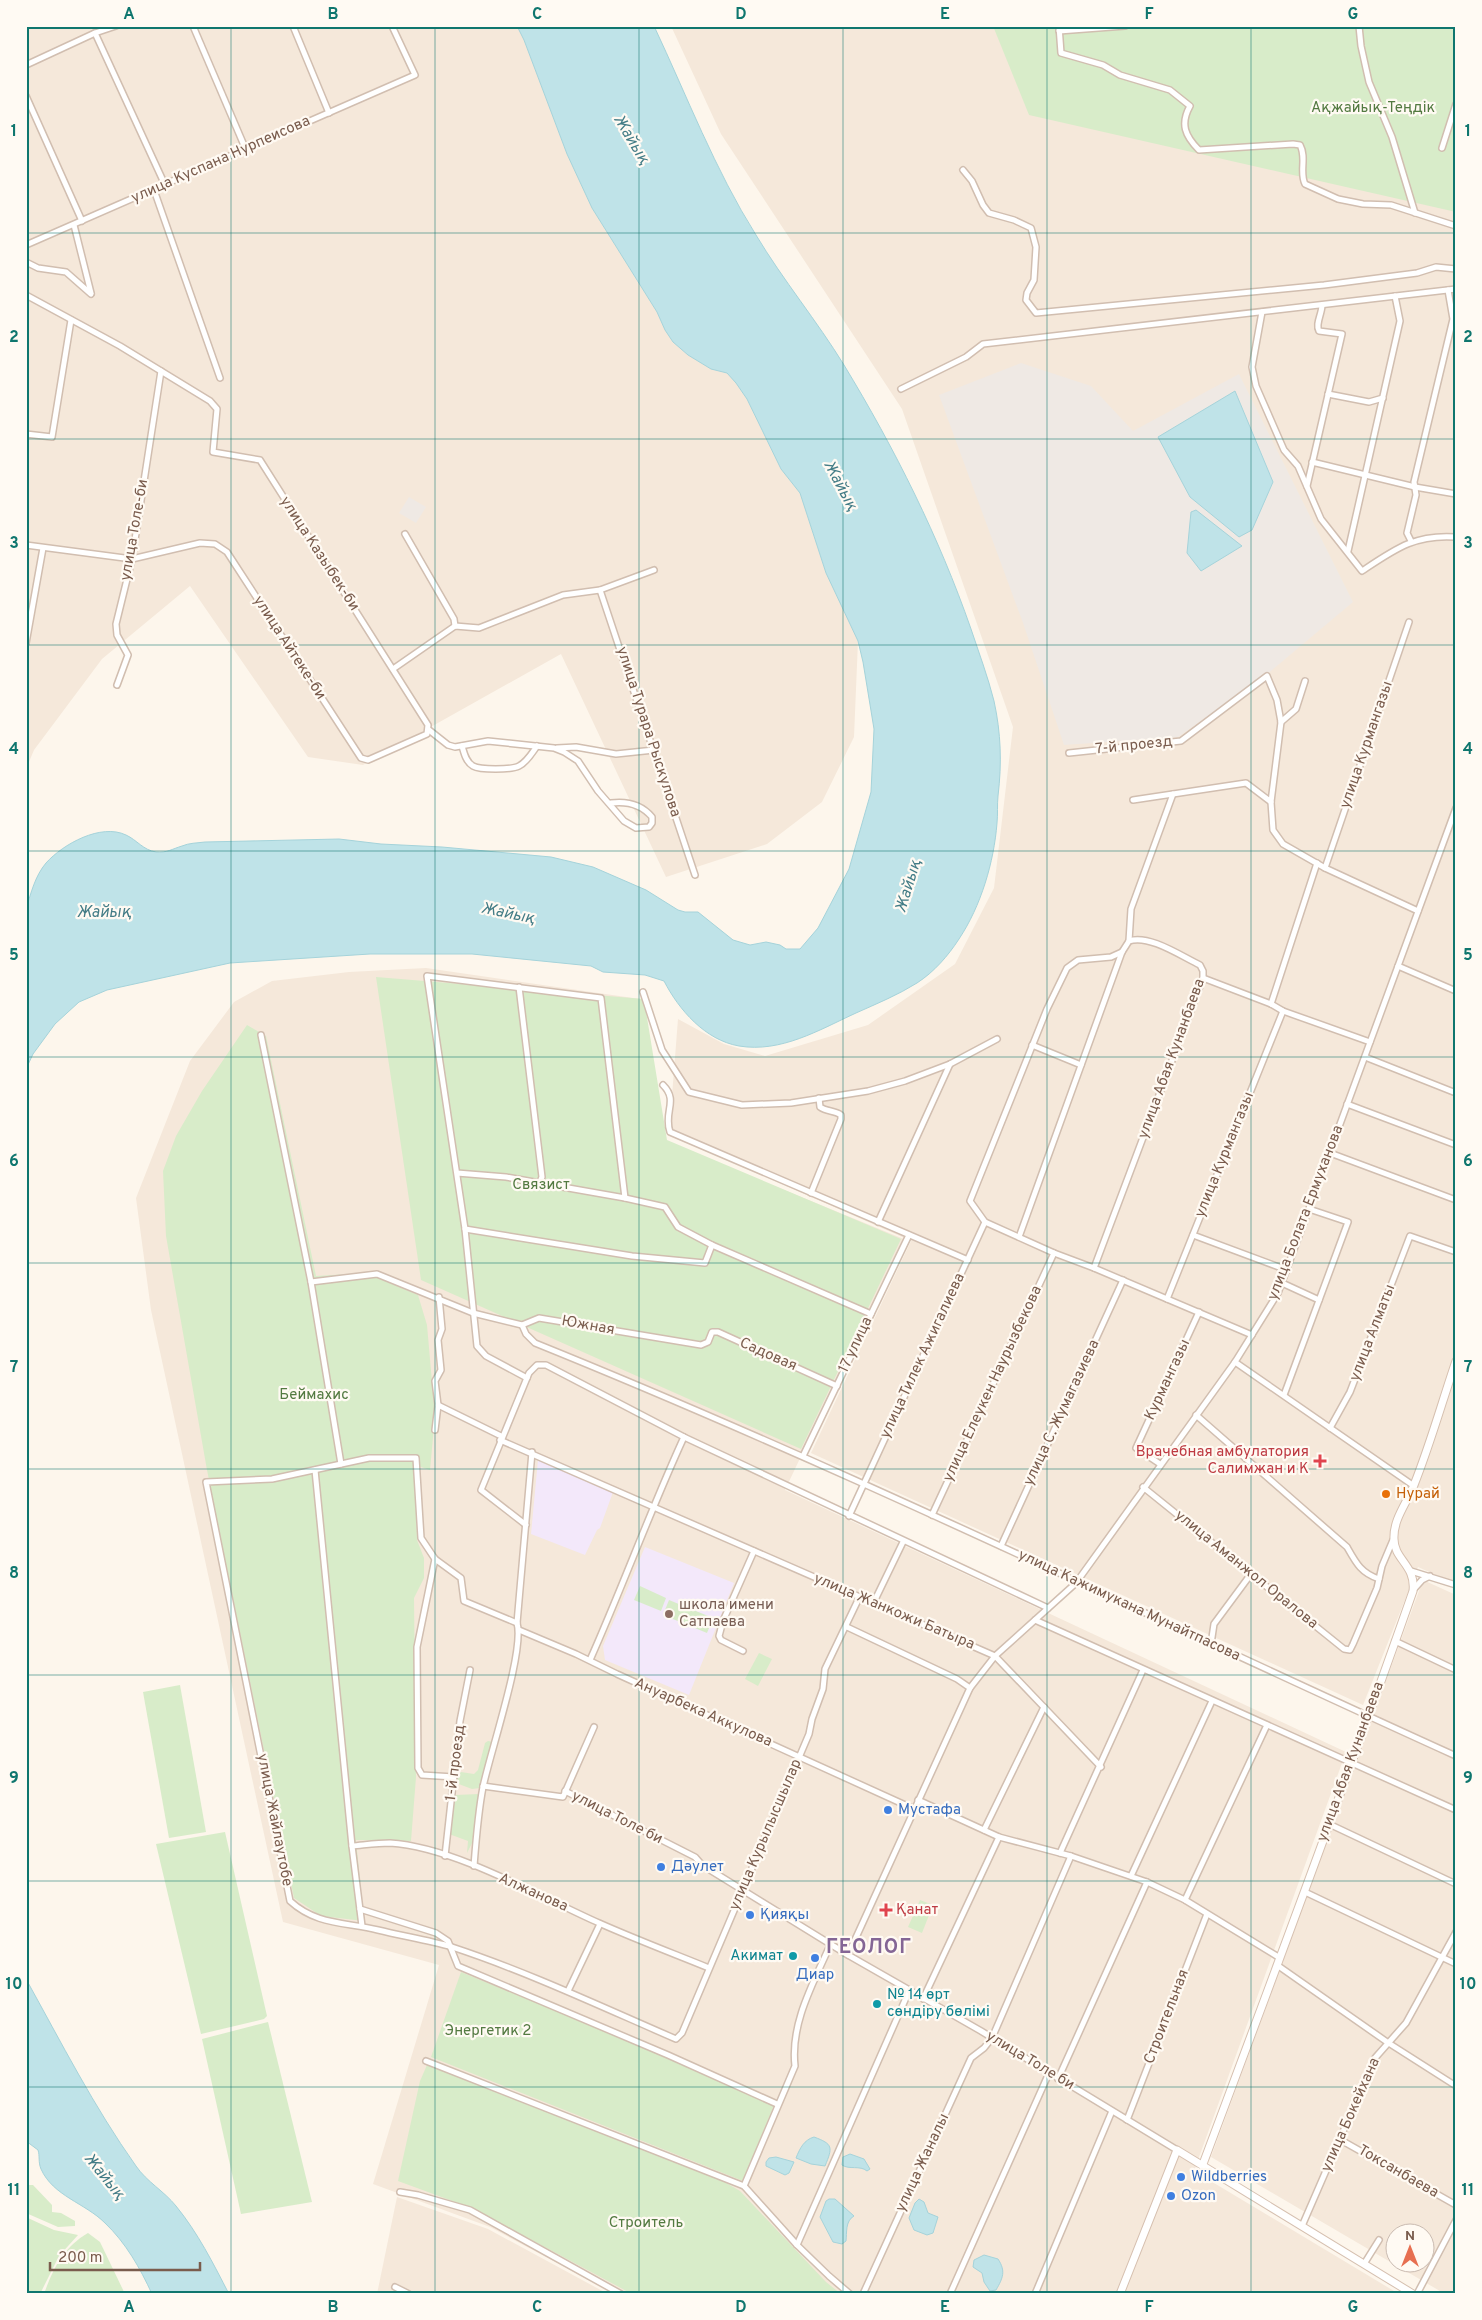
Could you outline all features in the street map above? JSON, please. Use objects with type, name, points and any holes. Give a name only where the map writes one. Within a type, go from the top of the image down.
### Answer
[{"type":"street","points":[[26,65],[95,33],[116,26]]},
{"type":"street","points":[[193,26],[246,150]]},
{"type":"street","points":[[293,26],[329,113]]},
{"type":"street","name":"улица Куспана Нурпеисова","points":[[26,245],[415,75],[392,26]]},
{"type":"street","points":[[1124,26],[1059,29],[1061,53],[1103,65],[1120,75],[1170,90],[1190,106],[1184,117],[1185,129],[1189,141],[1199,150],[1300,145],[1304,152],[1302,179],[1305,184],[1338,199],[1363,204],[1391,205],[1456,226]]},
{"type":"street","points":[[1360,26],[1361,46],[1369,82],[1392,137],[1414,212]]},
{"type":"street","points":[[95,33],[165,185]]},
{"type":"street","points":[[26,96],[82,222]]},
{"type":"street","points":[[1442,148],[1456,104]]},
{"type":"street","points":[[963,170],[972,181],[983,205],[989,213],[1014,220],[1031,228],[1036,247],[1034,280],[1027,293],[1026,300],[1036,313],[1324,285],[1417,273],[1436,267],[1456,269]]},
{"type":"street","points":[[154,190],[220,378]]},
{"type":"street","points":[[26,262],[38,268],[66,272],[91,294],[74,225]]},
{"type":"street","points":[[900,389],[966,357],[983,344],[1456,289]]},
{"type":"street","points":[[1411,542],[1406,533],[1416,494],[1414,482],[1453,332],[1454,317],[1448,290]]},
{"type":"street","points":[[26,295],[161,371]]},
{"type":"street","points":[[1348,551],[1400,321],[1395,296]]},
{"type":"street","points":[[1307,486],[1342,334],[1319,331],[1318,322],[1322,315],[1322,305]]},
{"type":"street","points":[[1262,312],[1252,367],[1256,386],[1284,450],[1298,466],[1321,518],[1362,571],[1398,546],[1421,538],[1456,537]]},
{"type":"street","points":[[26,434],[52,437],[71,320]]},
{"type":"street","name":"улица Казыбек-би","points":[[161,371],[210,400],[217,409],[213,452],[260,460],[429,727]]},
{"type":"street","name":"улица Толе-би","points":[[117,685],[128,655],[117,635],[116,624],[132,559],[161,371]]},
{"type":"street","points":[[1328,394],[1369,402],[1382,398]]},
{"type":"street","points":[[1312,462],[1415,487],[1456,494]]},
{"type":"street","points":[[405,534],[454,619],[455,626]]},
{"type":"street","name":"улица Айтеке-би","points":[[132,559],[200,543],[215,544],[227,552],[363,760],[427,734],[429,727]]},
{"type":"street","points":[[26,545],[132,559]]},
{"type":"street","points":[[26,643],[43,548]]},
{"type":"street","points":[[393,669],[455,626],[479,628],[572,592],[600,590],[654,570]]},
{"type":"street","name":"улица Турара Рыскулова","points":[[600,590],[695,875]]},
{"type":"street","name":"улица Курмангазы","points":[[1325,868],[1409,622]]},
{"type":"street","name":"7-й проезд","points":[[1070,752],[1181,741],[1267,676],[1277,700],[1281,722]]},
{"type":"street","points":[[1305,681],[1296,709],[1281,722],[1271,802],[1272,830],[1283,844],[1325,868],[1418,911]]},
{"type":"street","points":[[429,727],[448,745],[462,746],[488,741],[554,748],[576,747],[616,754],[654,750]]},
{"type":"street","points":[[462,746],[466,759],[472,766],[480,769],[518,766],[526,760],[537,746]]},
{"type":"street","points":[[554,748],[578,761],[598,791],[611,803],[624,821],[636,828],[649,827],[652,823],[652,817],[639,806],[619,802],[611,803]]},
{"type":"street","points":[[1133,800],[1246,783],[1271,802]]},
{"type":"street","points":[[1019,1237],[1122,952],[1129,941],[1130,909],[1173,794]]},
{"type":"street","name":"улица Болата Ермуханова","points":[[848,1955],[970,1688],[995,1656],[1078,1580],[1160,1464],[1236,1362],[1278,1293],[1456,808]]},
{"type":"street","points":[[1271,1004],[1317,863]]},
{"type":"street","name":"улица Абая Кунанбаева","points":[[1094,1268],[1203,978],[1203,971],[1200,965],[1148,940],[1136,939],[1129,941]]},
{"type":"street","points":[[1122,952],[1111,957],[1078,960],[1067,968],[1032,1045],[970,1201],[986,1222],[1054,1253],[1252,1335]]},
{"type":"street","points":[[1398,966],[1456,991]]},
{"type":"street","points":[[528,1375],[480,1352],[477,1346],[465,1230],[427,976],[601,998],[625,1198]]},
{"type":"street","points":[[1203,978],[1271,1004],[1284,1011],[1370,1042]]},
{"type":"street","points":[[519,988],[542,1177],[539,1184]]},
{"type":"street","points":[[643,992],[662,1050],[689,1092],[742,1105],[791,1103],[868,1091],[905,1081],[950,1064],[997,1039]]},
{"type":"street","name":"улица Курмангазы","points":[[1167,1299],[1284,1011]]},
{"type":"street","points":[[261,1035],[311,1282],[341,1464]]},
{"type":"street","points":[[1032,1045],[1081,1065]]},
{"type":"street","points":[[1365,1057],[1456,1093]]},
{"type":"street","points":[[878,1222],[950,1064]]},
{"type":"street","points":[[663,1085],[669,1091],[671,1101],[666,1122],[670,1132],[968,1260]]},
{"type":"street","points":[[811,1193],[842,1119],[841,1114],[836,1111],[828,1111],[820,1107],[819,1098]]},
{"type":"street","points":[[1347,1104],[1456,1145]]},
{"type":"street","points":[[1330,1153],[1456,1200]]},
{"type":"street","points":[[457,1173],[506,1177],[665,1207],[678,1227],[712,1245],[871,1314]]},
{"type":"street","points":[[1284,1395],[1348,1222],[1309,1209]]},
{"type":"street","name":"улица Тилек Ажигалиева","points":[[850,1516],[860,1490],[986,1222]]},
{"type":"street","points":[[465,1230],[632,1256],[704,1263],[712,1245]]},
{"type":"street","name":"17 улица","points":[[803,1456],[909,1235]]},
{"type":"street","points":[[1192,1235],[1286,1270]]},
{"type":"street","name":"улица Алматы","points":[[1330,1428],[1350,1392],[1410,1236],[1456,1252]]},
{"type":"street","name":"улица Елеукен Наурызбекова","points":[[932,1515],[1054,1253]]},
{"type":"street","name":"Южная","points":[[311,1282],[377,1274],[439,1297],[473,1313],[522,1325],[539,1318],[701,1345],[705,1344]]},
{"type":"street","name":"улица С. Жумагазиева","points":[[1001,1546],[1123,1280]]},
{"type":"street","points":[[1282,1283],[1319,1300]]},
{"type":"street","points":[[435,1430],[438,1405],[435,1381],[441,1370],[438,1340],[442,1329],[439,1297]]},
{"type":"street","name":"Курмангазы","points":[[1160,1464],[1136,1448],[1199,1312]]},
{"type":"street","name":"улица Кажимукана Мунайтпасова","points":[[522,1325],[526,1334],[535,1342],[654,1391],[864,1482],[1456,1756]]},
{"type":"street","name":"Садовая","points":[[705,1344],[712,1332],[718,1332],[837,1386]]},
{"type":"street","points":[[1196,1415],[1348,1547],[1359,1568],[1368,1575],[1379,1579],[1382,1566],[1394,1540],[1399,1515],[1414,1486],[1456,1361]]},
{"type":"street","points":[[1236,1362],[1414,1486]]},
{"type":"street","points":[[526,1524],[481,1490],[500,1438],[528,1375],[537,1365],[546,1365],[684,1438],[903,1542],[1048,1608]]},
{"type":"street","name":"улица Жанкожи Батыра","points":[[438,1405],[500,1438],[754,1552],[995,1656],[1101,1767]]},
{"type":"street","points":[[590,1660],[614,1606],[652,1506],[684,1438]]},
{"type":"street","points":[[474,1866],[484,1786],[514,1660],[519,1630],[517,1623],[532,1452]]},
{"type":"street","points":[[362,1926],[352,1846],[315,1470],[370,1458],[416,1458],[422,1538],[435,1558],[461,1578],[464,1601],[517,1623]]},
{"type":"street","name":"улица Жайлаутобе","points":[[315,1470],[272,1479],[206,1482],[290,1901],[302,1913],[315,1918],[362,1926],[451,1947],[568,1991],[676,2039]]},
{"type":"street","name":"улица Аманжол Оралова","points":[[1143,1488],[1344,1649],[1350,1650],[1377,1588],[1379,1579]]},
{"type":"street","name":"улица Абая Кунанбаева","points":[[1202,2164],[1305,1892],[1350,1762],[1413,1591],[1414,1582],[1411,1571],[1396,1549],[1394,1540]]},
{"type":"street","points":[[873,1604],[903,1542]]},
{"type":"street","points":[[743,1651],[721,1640],[719,1636],[723,1621],[754,1552]]},
{"type":"street","points":[[435,1558],[417,1647],[418,1768],[422,1775],[454,1777]]},
{"type":"street","points":[[1411,1571],[1456,1585]]},
{"type":"street","points":[[1211,1644],[1214,1624],[1251,1574]]},
{"type":"street","points":[[1413,1591],[1422,1580],[1430,1576]]},
{"type":"street","name":"улица Курылысшылар","points":[[676,2039],[682,2033],[799,1757],[823,1689],[825,1669],[847,1627],[859,1598]]},
{"type":"street","points":[[1035,1620],[1456,1810]]},
{"type":"street","points":[[847,1627],[957,1679],[970,1688]]},
{"type":"street","name":"Ануарбека Аккулова","points":[[519,1630],[590,1660],[914,1809]]},
{"type":"street","points":[[1395,1641],[1456,1670]]},
{"type":"street","name":"1-й проезд","points":[[445,1856],[460,1721],[470,1670]]},
{"type":"street","points":[[1060,1853],[1101,1767],[1143,1670]]},
{"type":"street","points":[[1131,1876],[1212,1701]]},
{"type":"street","points":[[984,1830],[1044,1707]]},
{"type":"street","points":[[1185,1900],[1267,1725]]},
{"type":"street","points":[[484,1786],[563,1797],[594,1727]]},
{"type":"street","name":"улица Толе би","points":[[565,1791],[695,1857],[702,1866],[848,1955],[992,2038],[1415,2294]]},
{"type":"street","points":[[918,1800],[999,1837],[1071,1856],[1147,1882],[1185,1900],[1280,1958]]},
{"type":"street","points":[[1329,1824],[1456,1884]]},
{"type":"street","points":[[924,2000],[999,1837]]},
{"type":"street","name":"Алжанова","points":[[352,1846],[389,1843],[410,1846],[445,1856],[474,1866],[600,1924],[709,1968]]},
{"type":"street","points":[[992,2038],[1071,1856]]},
{"type":"street","points":[[1058,2079],[1147,1882]]},
{"type":"street","points":[[1305,1892],[1456,1964]]},
{"type":"street","points":[[360,1909],[436,1933],[448,1941],[458,1966],[668,2054],[777,2104]]},
{"type":"street","name":"Строительная","points":[[1127,2120],[1207,1914]]},
{"type":"street","points":[[568,1991],[600,1924]]},
{"type":"street","name":"улица Бокейхана","points":[[1302,2226],[1375,2058],[1387,2042],[1406,2023],[1456,1932]]},
{"type":"street","points":[[744,2186],[777,2104],[795,2066],[799,2016],[830,1944]]},
{"type":"street","points":[[1277,1965],[1387,2042],[1455,2084]]},
{"type":"street","points":[[797,2245],[909,1991]]},
{"type":"street","name":"улица Жаналы","points":[[863,2294],[971,2058],[984,2048],[992,2038]]},
{"type":"street","points":[[426,2061],[744,2186],[797,2245],[850,2294]]},
{"type":"street","points":[[950,2294],[1049,2073]]},
{"type":"street","points":[[1035,2294],[1112,2111]]},
{"type":"street","name":"Токсанбаева","points":[[1339,2139],[1456,2205]]},
{"type":"street","points":[[1120,2294],[1177,2150]]},
{"type":"street","points":[[400,2192],[418,2195],[470,2210],[621,2294]]},
{"type":"street","points":[[1415,2294],[1456,2220]]},
{"type":"street","points":[[1364,2264],[1379,2240]]},
{"type":"street","points":[[395,2287],[408,2294]]},
{"type":"shaded area","points":[[26,26],[517,26],[567,154],[592,208],[657,312],[665,330],[673,342],[688,355],[711,369],[727,373],[736,383],[747,399],[781,469],[800,493],[826,573],[858,641],[854,737],[822,802],[767,844],[666,877],[561,654],[363,765],[308,757],[190,586],[102,659],[34,750],[26,769]]},
{"type":"shaded area","points":[[671,26],[1456,26],[1456,1584],[1418,1567],[1363,1705],[811,1453],[911,1241],[669,1134],[678,1019],[724,1044],[765,1056],[868,1025],[955,964],[994,888],[1013,727],[902,409],[721,134]]},
{"type":"shaded area","points":[[1021,363],[1091,386],[1133,431],[1239,374],[1353,602],[1266,675],[1178,737],[1064,745],[1023,623],[939,395]]},
{"type":"shaded area","points":[[409,497],[426,507],[416,523],[399,513]]},
{"type":"shaded area","name":"ГЕОЛОГ","points":[[426,968],[640,999],[662,1140],[904,1239],[785,1490],[1346,1752],[1194,2171],[1399,2294],[615,2294],[490,2227],[373,2184],[439,1965],[283,1922],[151,1310],[136,1198],[190,1061],[234,1002],[272,981],[349,972]]},
{"type":"shaded area","points":[[538,1460],[613,1492],[600,1528],[597,1530],[585,1555],[531,1534]]},
{"type":"shaded area","name":"школа имени Сатпаева","points":[[645,1547],[734,1583],[689,1695],[605,1660],[603,1646]]},
{"type":"shaded area","points":[[1423,1580],[1456,1595],[1456,2294],[1445,2294],[1407,2272],[1434,2272],[1434,2222],[1384,2222],[1384,2258],[1211,2157]]},
{"type":"shaded area","points":[[397,2197],[488,2229],[608,2294],[377,2294]]},
{"type":"green space","name":"Ақжайық-Теңдік","points":[[993,26],[1456,26],[1456,212],[1029,115]]},
{"type":"green space","name":"Связист","points":[[376,977],[644,999],[667,1140],[901,1239],[801,1449],[421,1280]]},
{"type":"green space","name":"Беймахис","points":[[247,1025],[266,1036],[316,1276],[366,1273],[418,1295],[427,1325],[435,1416],[430,1470],[415,1465],[417,1540],[424,1558],[424,1578],[414,1598],[416,1777],[411,1841],[356,1840],[364,1921],[321,1916],[294,1898],[207,1470],[166,1236],[163,1171],[176,1136],[202,1091]]},
{"type":"green space","points":[[640,1586],[666,1598],[661,1611],[634,1600]]},
{"type":"green space","points":[[669,1600],[713,1618],[707,1633],[663,1615]]},
{"type":"green space","points":[[759,1653],[772,1659],[758,1686],[745,1679]]},
{"type":"green space","points":[[180,1685],[206,1832],[169,1838],[143,1692]]},
{"type":"green space","points":[[488,1741],[493,1742],[480,1788],[472,1789],[456,1783],[457,1776],[461,1772],[474,1774],[478,1770],[485,1743]]},
{"type":"green space","points":[[479,1794],[472,1843],[467,1853],[468,1841],[449,1834],[455,1795]]},
{"type":"green space","points":[[225,1832],[267,2016],[264,2019],[201,2034],[156,1844]]},
{"type":"green space","points":[[920,1900],[933,1905],[922,1933],[908,1927]]},
{"type":"green space","name":"Энергетик 2","points":[[461,1972],[705,2072],[774,2105],[743,2181],[431,2057]]},
{"type":"green space","points":[[268,2022],[312,2202],[241,2214],[202,2039]]},
{"type":"green space","name":"Строитель","points":[[427,2065],[716,2177],[740,2191],[826,2282],[841,2294],[632,2294],[474,2209],[398,2181],[420,2081]]},
{"type":"green space","points":[[26,2185],[33,2185],[52,2205],[52,2212],[61,2213],[75,2221],[75,2226],[58,2227],[26,2213]]},
{"type":"green space","points":[[28,2218],[54,2230],[78,2235],[59,2256],[40,2294],[26,2294],[26,2220]]},
{"type":"green space","points":[[88,2233],[100,2242],[125,2294],[44,2294],[51,2275],[60,2259],[72,2245]]},
{"type":"water","name":"Жайық","points":[[517,26],[654,26],[714,159],[741,210],[766,252],[844,365],[898,461],[945,561],[971,629],[994,701],[1000,760],[997,820],[993,853],[985,883],[974,912],[950,952],[935,969],[917,983],[814,1033],[770,1046],[739,1046],[715,1037],[685,1013],[664,981],[645,975],[603,972],[591,966],[472,954],[370,954],[230,963],[107,990],[79,1002],[55,1024],[33,1054],[26,1069],[26,909],[36,879],[46,863],[62,849],[83,837],[94,834],[116,832],[130,837],[147,849],[156,852],[166,851],[187,844],[205,842],[339,839],[551,857],[593,867],[646,890],[678,910],[698,912],[733,940],[750,945],[766,942],[780,945],[786,949],[800,949],[818,928],[849,869],[871,792],[874,729],[858,641],[826,573],[800,493],[781,469],[747,399],[736,383],[727,373],[711,369],[688,355],[673,342],[665,330],[657,312],[592,208],[567,154]]},
{"type":"water","points":[[1235,391],[1273,482],[1252,530],[1239,537],[1190,497],[1158,437]]},
{"type":"water","points":[[1196,510],[1242,546],[1201,571],[1187,553],[1191,512]]},
{"type":"water","name":"Жайық","points":[[26,1979],[106,2121],[140,2172],[184,2216],[205,2248],[229,2294],[152,2294],[132,2256],[113,2231],[97,2216],[61,2193],[46,2178],[40,2166],[38,2150],[26,2141]]},
{"type":"water","points":[[814,2137],[825,2142],[830,2147],[825,2166],[811,2164],[796,2158],[803,2145]]},
{"type":"water","points":[[850,2154],[864,2159],[870,2169],[867,2171],[861,2168],[842,2165],[843,2157]]},
{"type":"water","points":[[776,2157],[794,2162],[789,2173],[785,2175],[766,2166],[769,2158]]},
{"type":"water","points":[[835,2199],[854,2216],[849,2221],[846,2241],[842,2244],[833,2242],[820,2217],[826,2201]]},
{"type":"water","points":[[919,2199],[924,2202],[928,2213],[938,2217],[933,2233],[927,2235],[914,2230],[909,2218],[915,2203]]},
{"type":"water","points":[[984,2255],[998,2259],[1002,2267],[1002,2278],[996,2290],[990,2291],[984,2282],[982,2273],[973,2267],[974,2260]]},
{"type":"place","name":"Врачебная амбулатория Салимжан и К","points":[[1320,1461]]},
{"type":"place","name":"Нурай","points":[[1386,1494]]},
{"type":"place","name":"школа имени Сатпаева","points":[[669,1614]]},
{"type":"place","name":"Мустафа","points":[[888,1810]]},
{"type":"place","name":"Дәулет","points":[[661,1867]]},
{"type":"place","name":"Қанат","points":[[886,1910]]},
{"type":"place","name":"Қияқы","points":[[750,1915]]},
{"type":"place","name":"Акимат","points":[[793,1956]]},
{"type":"place","name":"Диар","points":[[815,1958]]},
{"type":"place","name":"№ 14 өрт сөндіру бөлімі","points":[[877,2004]]},
{"type":"place","name":"Wildberries","points":[[1181,2177]]},
{"type":"place","name":"Ozon","points":[[1171,2196]]},
{"type":"district","name":"ГЕОЛОГ","points":[[869,1948]]}]
